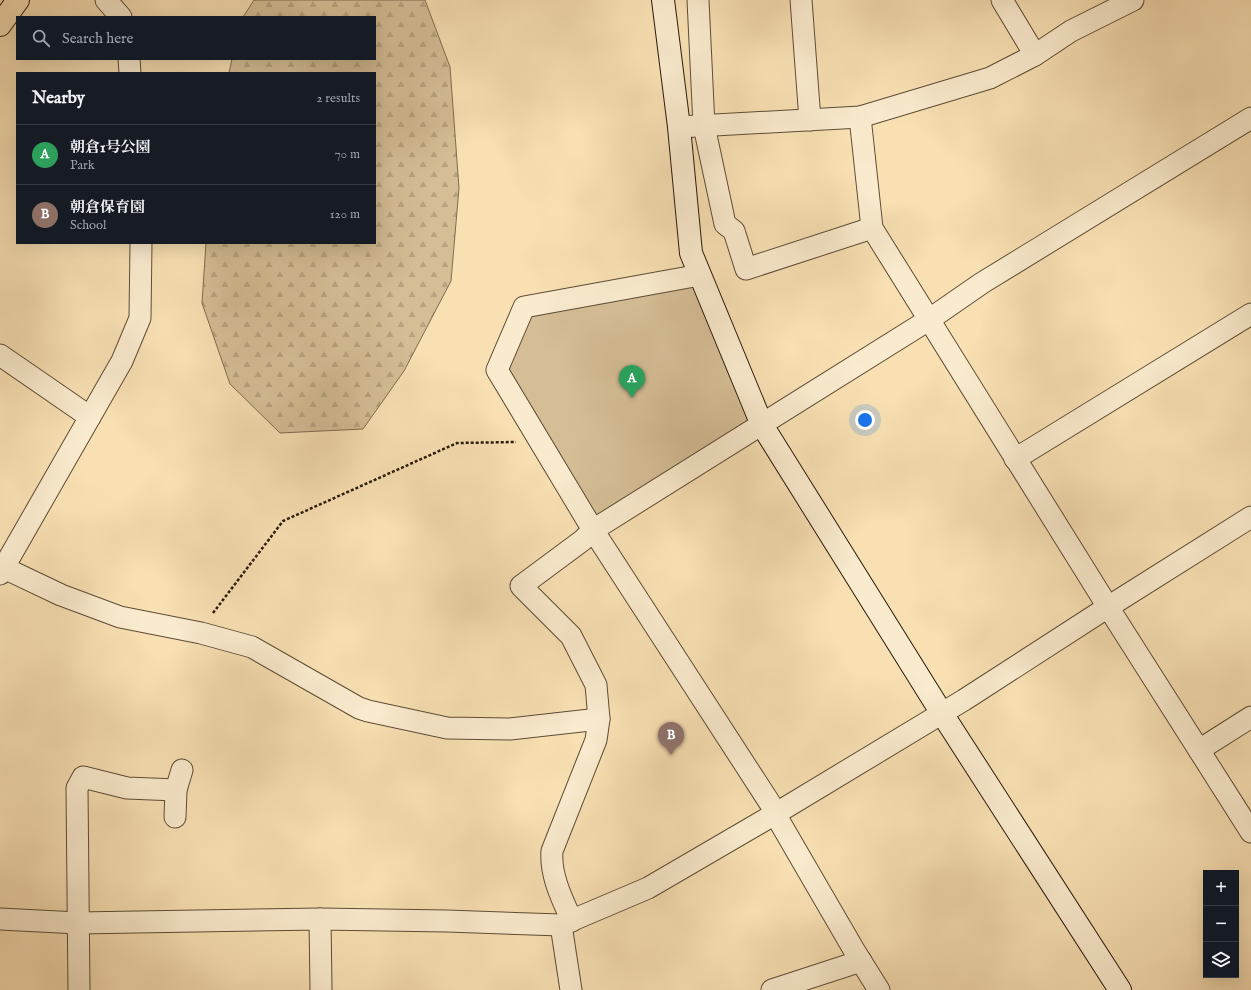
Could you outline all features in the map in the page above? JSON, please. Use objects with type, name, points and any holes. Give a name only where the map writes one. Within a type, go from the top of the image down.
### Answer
[{"type":"highway","points":[[0,25],[18,0]]},
{"type":"street","points":[[106,0],[120,16]]},
{"type":"street","points":[[663,0],[679,127],[691,253],[762,425],[941,712],[1120,990]]},
{"type":"street","points":[[698,0],[704,126],[725,224],[734,231],[746,269],[872,228]]},
{"type":"street","points":[[801,0],[810,120]]},
{"type":"street","points":[[1002,0],[1035,55]]},
{"type":"street","points":[[679,127],[860,117],[990,78],[1035,55],[1072,31],[1133,0]]},
{"type":"street","points":[[129,60],[130,72]]},
{"type":"street","points":[[860,117],[872,228],[930,319],[1015,459],[1251,832]]},
{"type":"street","points":[[571,990],[566,923],[551,863],[552,851],[596,740],[599,719],[596,685],[571,636],[521,586],[583,540],[594,530],[930,319],[995,275],[1251,118]]},
{"type":"street","points":[[141,244],[140,318],[122,361],[1,569],[61,595],[120,617],[201,633],[252,647],[359,708],[368,711],[455,728],[510,729],[599,719]]},
{"type":"street","points":[[700,275],[524,307],[497,370],[594,530],[775,811],[775,814],[879,990]]},
{"type":"street","points":[[1015,459],[1251,314]]},
{"type":"street","points":[[0,355],[90,417]]},
{"type":"street","points":[[0,919],[78,923],[320,919],[566,923],[648,888],[775,814],[941,712],[964,700],[1251,517]]},
{"type":"street","points":[[1199,750],[1251,717]]},
{"type":"street","points":[[175,817],[176,790],[182,770]]},
{"type":"street","points":[[79,990],[77,788],[83,778],[127,788],[176,790]]},
{"type":"street","points":[[320,919],[320,990]]},
{"type":"street","points":[[772,990],[861,961]]},
{"type":"path","points":[[201,633],[218,606],[284,521],[457,443],[540,441]]},
{"type":"green space","points":[[254,0],[425,0],[450,67],[459,188],[451,281],[404,371],[363,429],[280,433],[230,384],[202,303],[206,244],[376,244],[376,72],[229,72],[232,60],[376,60],[376,16],[244,16]]},
{"type":"green space","points":[[700,275],[762,425],[593,530],[497,370],[524,307]]},
{"type":"place","name":"朝倉1号公園","points":[[632,398]]},
{"type":"place","name":"朝倉保育園","points":[[671,755]]}]
